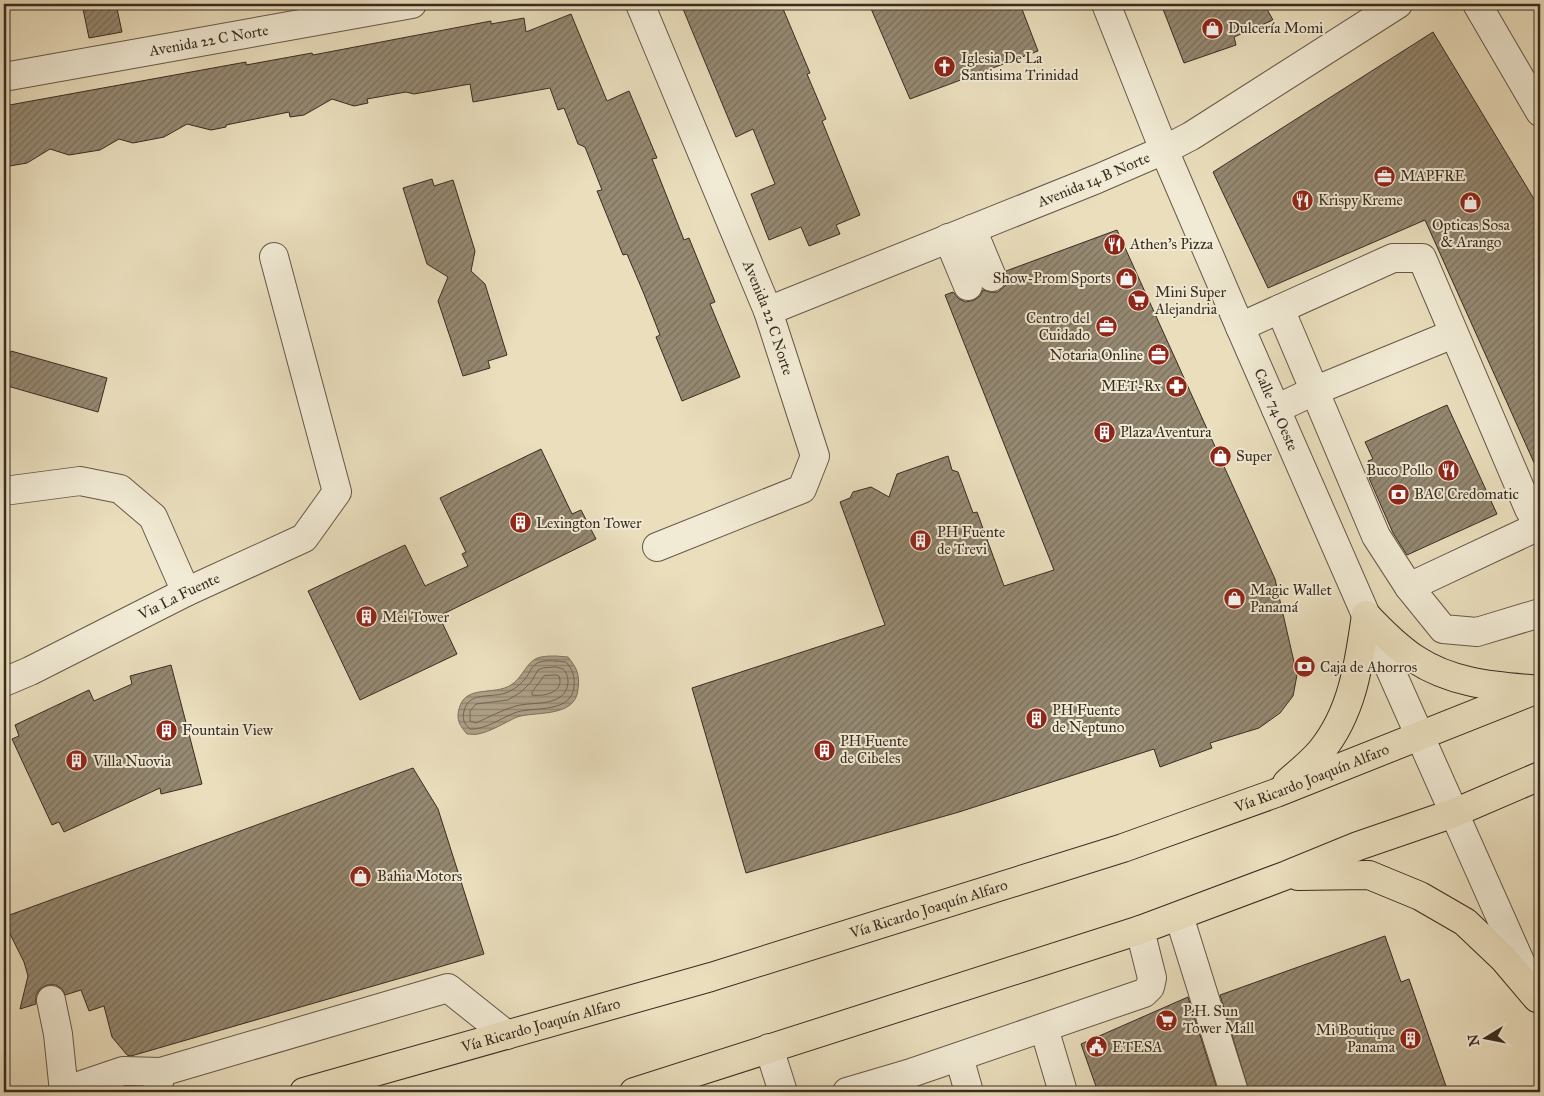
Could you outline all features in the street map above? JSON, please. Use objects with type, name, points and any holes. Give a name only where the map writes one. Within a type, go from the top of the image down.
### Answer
[{"type":"main road","points":[[1366,616],[1393,642],[1415,659],[1440,672],[1461,680],[1488,686],[1538,689]]},
{"type":"main road","points":[[1276,793],[1322,750],[1343,715],[1351,696],[1356,676],[1366,616]]},
{"type":"main road","name":"Vía Ricardo Joaquín Alfaro","points":[[304,1092],[720,975],[1132,845],[1276,793],[1538,689]]},
{"type":"main road","points":[[634,1092],[1140,930],[1287,875],[1358,846],[1454,813],[1540,776]]},
{"type":"main road","points":[[1287,875],[1369,876],[1420,896],[1465,922],[1503,958],[1539,1002]]},
{"type":"street","name":"Avenida 22 C Norte","points":[[4,77],[412,4]]},
{"type":"street","name":"Avenida 22 C Norte","points":[[640,4],[768,311],[815,456],[802,489],[656,547]]},
{"type":"street","name":"Calle 74 Oeste","points":[[1106,4],[1164,150],[1240,327],[1366,616],[1539,1002]]},
{"type":"street","name":"Avenida 14 B Norte","points":[[768,311],[1164,150],[1191,136],[1398,4]]},
{"type":"street","points":[[1477,4],[1540,112]]},
{"type":"street","points":[[960,234],[980,281]]},
{"type":"street","name":"Via La Fuente","points":[[4,682],[30,671],[186,592],[304,538],[337,492],[274,257]]},
{"type":"street","points":[[1240,327],[1393,258],[1422,258],[1529,509],[1540,527],[1409,587]]},
{"type":"street","points":[[1280,309],[1376,536],[1409,587],[1443,629],[1477,632],[1540,613]]},
{"type":"street","points":[[1276,409],[1314,391],[1453,334]]},
{"type":"street","points":[[4,491],[80,482],[120,489],[153,517],[186,592]]},
{"type":"street","points":[[1179,916],[1234,1092]]},
{"type":"street","points":[[847,1092],[959,1057],[1148,991],[1152,978],[1140,930]]},
{"type":"street","points":[[51,1000],[58,1034],[64,1092],[123,1071],[159,1082],[448,988],[507,1035]]},
{"type":"street","points":[[1044,1028],[1063,1092]]},
{"type":"street","points":[[769,1048],[783,1092]]},
{"type":"street","points":[[959,1057],[969,1092]]},
{"type":"water","points":[[568,657],[577,672],[579,680],[578,689],[576,698],[570,705],[554,712],[517,717],[483,733],[467,734],[458,720],[458,716],[462,701],[467,696],[511,685],[536,658]]},
{"type":"building","points":[[82,4],[116,4],[122,32],[89,38]]},
{"type":"building","points":[[681,4],[781,4],[810,73],[807,74],[826,119],[822,121],[860,215],[836,225],[840,234],[809,246],[801,227],[769,240],[751,194],[775,184],[753,129],[736,137]]},
{"type":"building","name":"Iglesia De La Santisima Trinidad","points":[[869,4],[1020,4],[1038,51],[910,99]]},
{"type":"building","name":"Dulcería Momi","points":[[1161,4],[1264,4],[1273,20],[1234,37],[1236,45],[1184,63]]},
{"type":"building","points":[[571,14],[607,101],[629,91],[657,158],[652,159],[684,240],[689,238],[715,302],[710,304],[740,377],[682,401],[656,337],[660,335],[644,294],[627,254],[623,255],[597,191],[602,190],[585,147],[578,144],[564,108],[558,110],[550,88],[473,102],[470,84],[414,94],[406,92],[367,99],[368,103],[354,106],[332,99],[304,115],[290,117],[289,112],[211,130],[187,124],[164,137],[133,143],[119,139],[100,150],[69,155],[50,149],[27,163],[4,167],[4,106],[246,62],[246,65],[312,53],[313,55],[491,21],[491,24],[524,18],[526,32]]},
{"type":"building","points":[[1433,32],[1540,209],[1540,476],[1425,220],[1268,288],[1213,172]]},
{"type":"building","points":[[432,179],[434,186],[453,180],[475,251],[471,271],[485,284],[507,355],[488,361],[490,368],[463,376],[438,301],[448,277],[427,264],[403,188]]},
{"type":"building","points":[[1117,230],[1275,579],[1297,675],[1293,696],[1280,713],[1259,728],[1210,743],[1212,748],[1160,767],[1154,749],[959,812],[746,873],[692,688],[885,625],[840,502],[850,498],[853,492],[871,487],[889,497],[897,474],[948,456],[952,470],[958,472],[973,513],[977,512],[1004,586],[1054,570],[945,295],[953,292],[959,299],[966,302],[980,296],[983,290],[998,292],[1005,286],[1008,279],[1006,271]]},
{"type":"building","points":[[11,351],[107,378],[98,412],[4,385]]},
{"type":"building","points":[[1447,405],[1497,514],[1407,555],[1393,533],[1369,478],[1374,476],[1368,461],[1373,459],[1365,442]]},
{"type":"building","points":[[541,449],[572,514],[581,510],[596,539],[439,616],[457,654],[360,700],[308,591],[405,545],[425,586],[468,566],[462,554],[466,552],[440,498]]},
{"type":"building","points":[[171,665],[202,784],[161,794],[160,788],[64,832],[59,822],[52,825],[12,739],[19,736],[15,725],[89,690],[94,701],[132,684],[130,676]]},
{"type":"building","name":"Bahia Motors","points":[[413,768],[438,809],[484,954],[131,1056],[127,1055],[112,1037],[104,1006],[89,1011],[81,990],[65,995],[62,989],[56,985],[47,985],[40,989],[36,995],[36,1004],[20,1009],[28,976],[24,962],[4,922],[4,917]]},
{"type":"building","points":[[1385,936],[1401,982],[1409,979],[1448,1092],[1249,1092],[1220,995]]},
{"type":"building","name":"P.H. Sun Tower Mall","points":[[1188,997],[1218,1092],[1098,1092],[1081,1044]]},
{"type":"place","name":"Dulcería Momi","points":[[1212,28]]},
{"type":"place","name":"Iglesia De La Santisima Trinidad","points":[[945,67]]},
{"type":"place","name":"MAPFRE","points":[[1384,176]]},
{"type":"place","name":"Krispy Kreme","points":[[1302,200]]},
{"type":"place","name":"Opticas Sosa & Arango","points":[[1471,202]]},
{"type":"place","name":"Athen's Pizza","points":[[1114,244]]},
{"type":"place","name":"Show-Prom Sports","points":[[1127,278]]},
{"type":"place","name":"Mini Super Alejandria","points":[[1139,301]]},
{"type":"place","name":"Centro del Cuidado","points":[[1106,327]]},
{"type":"place","name":"Notaria Online","points":[[1159,355]]},
{"type":"place","name":"MET-Rx","points":[[1177,386]]},
{"type":"place","name":"Plaza Aventura","points":[[1104,432]]},
{"type":"place","name":"Super","points":[[1220,456]]},
{"type":"place","name":"Buco Pollo","points":[[1449,470]]},
{"type":"place","name":"BAC Credomatic","points":[[1398,494]]},
{"type":"place","name":"Lexington Tower","points":[[520,523]]},
{"type":"place","name":"PH Fuente de Trevi","points":[[921,541]]},
{"type":"place","name":"Magic Wallet Panamá","points":[[1234,599]]},
{"type":"place","name":"Mei Tower","points":[[366,617]]},
{"type":"place","name":"Caja de Ahorros","points":[[1304,667]]},
{"type":"place","name":"PH Fuente de Neptuno","points":[[1036,719]]},
{"type":"place","name":"Fountain View","points":[[166,730]]},
{"type":"place","name":"PH Fuente de Cibeles","points":[[824,750]]},
{"type":"place","name":"Villa Nuovia","points":[[77,761]]},
{"type":"place","name":"Bahia Motors","points":[[361,876]]},
{"type":"place","name":"P.H. Sun Tower Mall","points":[[1167,1020]]},
{"type":"place","name":"Mi Boutique Panama","points":[[1411,1039]]},
{"type":"place","name":"ETESA","points":[[1096,1047]]}]
